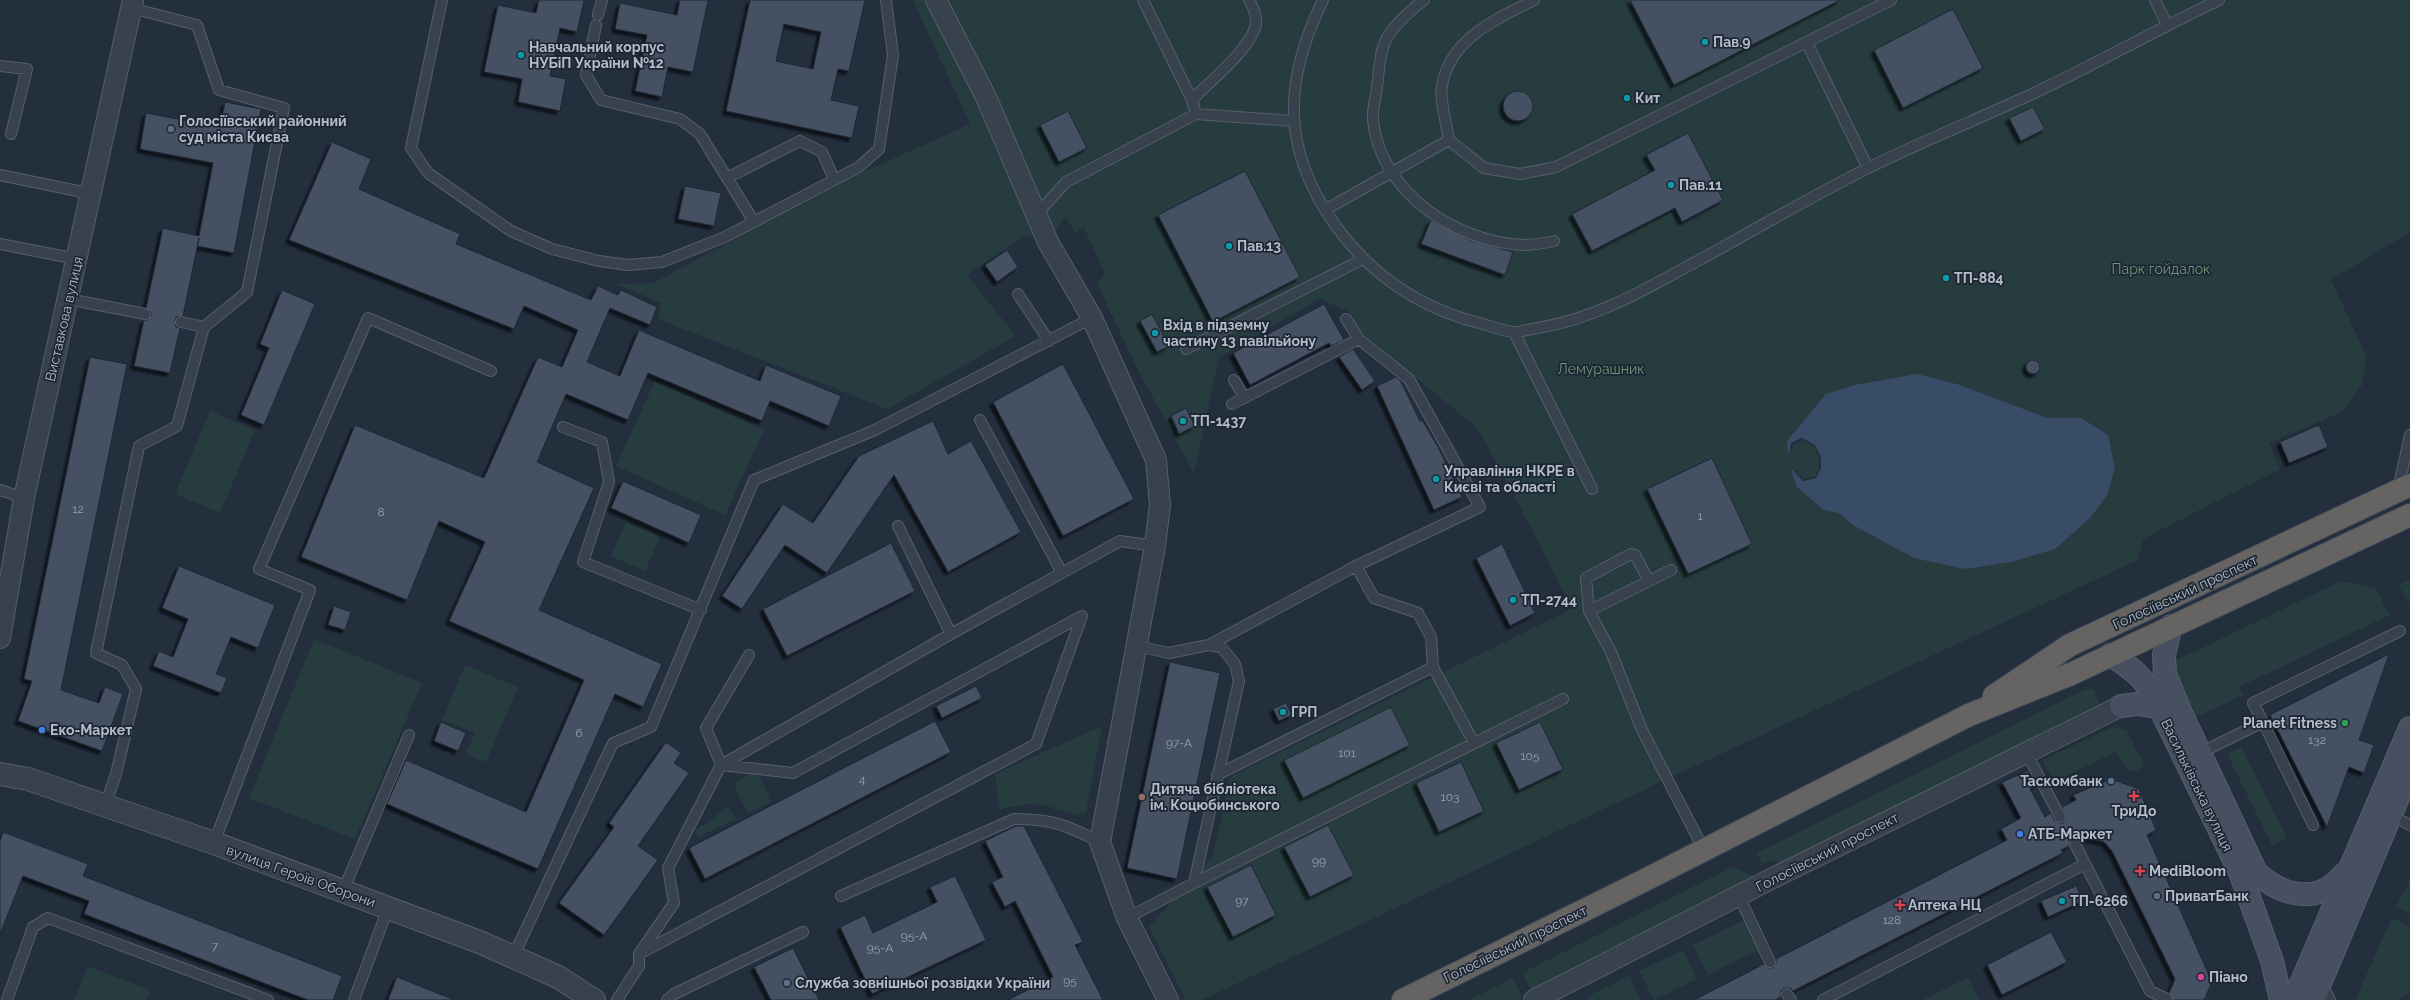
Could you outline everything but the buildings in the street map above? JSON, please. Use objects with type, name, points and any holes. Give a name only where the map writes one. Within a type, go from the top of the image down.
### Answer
[{"type":"highway","name":"Голосіївський проспект","points":[[1969,715],[2021,677],[2070,645],[2404,488]]},
{"type":"highway","name":"Голосіївський проспект","points":[[1403,1000],[1704,850],[1969,715],[2071,674],[2410,515]]},
{"type":"main road","points":[[2171,626],[2164,655],[2165,674],[2186,725],[2252,865],[2264,880],[2292,893],[2312,893],[2330,887],[2351,868]]},
{"type":"main road","name":"Васильківська вулиця","points":[[2110,655],[2132,668],[2155,699],[2240,872],[2265,940],[2281,1000]]},
{"type":"main road","points":[[2155,699],[2165,674]]},
{"type":"main road","points":[[2121,706],[2155,699],[2171,710],[2186,725]]},
{"type":"main road","points":[[2294,1000],[2410,728]]},
{"type":"main road","points":[[2321,994],[2390,815],[2410,769]]},
{"type":"street","points":[[936,0],[986,97],[1048,242],[1092,318],[1156,460],[1160,505],[1155,546],[1100,842],[1127,918],[1168,1000]]},
{"type":"street","name":"Виставкова вулиця","points":[[0,638],[24,498],[92,194],[132,4]]},
{"type":"street","name":"Голосіївський проспект","points":[[1534,1000],[2026,752],[2121,706]]},
{"type":"street","name":"вулиця Героїв Оборони","points":[[0,774],[28,779],[214,843],[388,908],[513,957],[558,977],[594,1000]]},
{"type":"lane","points":[[442,0],[411,148],[428,173],[511,231],[552,249],[599,261],[628,265],[662,262],[725,237],[858,167],[879,149],[893,55],[886,0]]},
{"type":"lane","points":[[602,0],[586,75],[601,100],[680,119],[700,134],[754,222]]},
{"type":"lane","points":[[1143,0],[1192,100],[1196,114]]},
{"type":"lane","points":[[1192,100],[1246,44],[1256,23],[1255,13],[1249,0]]},
{"type":"lane","points":[[1323,0],[1310,26],[1300,57],[1294,87],[1293,121],[1302,161],[1325,210],[1350,247],[1379,275],[1425,303],[1464,320],[1514,332],[1568,323],[1622,302],[1868,168],[2032,94],[2219,0]]},
{"type":"lane","points":[[1424,0],[1401,21],[1385,41],[1372,119],[1379,148],[1390,173],[1409,196],[1447,223],[1490,239],[1512,243],[1525,245],[1554,242]]},
{"type":"lane","points":[[1534,0],[1487,24],[1454,53],[1441,86],[1449,140],[1484,168],[1520,174],[1556,166],[1808,43],[1891,0]]},
{"type":"lane","points":[[2155,0],[2167,25]]},
{"type":"lane","points":[[105,806],[116,774],[136,689],[122,665],[96,654],[139,446],[177,426],[204,326],[247,292],[284,108],[219,90],[197,26],[132,4]]},
{"type":"lane","points":[[1808,43],[1868,168]]},
{"type":"lane","points":[[0,66],[27,69],[11,134]]},
{"type":"lane","points":[[1036,215],[1066,182],[1196,114],[1293,121]]},
{"type":"lane","points":[[1325,210],[1449,140]]},
{"type":"lane","points":[[727,178],[800,141],[822,152],[834,179]]},
{"type":"lane","points":[[0,176],[92,194]]},
{"type":"lane","points":[[0,244],[77,259]]},
{"type":"lane","points":[[1186,349],[1363,259]]},
{"type":"lane","points":[[1018,294],[1049,341]]},
{"type":"lane","points":[[68,299],[145,314]]},
{"type":"lane","points":[[214,843],[310,590],[259,569],[368,318],[491,371]]},
{"type":"lane","points":[[513,957],[613,743],[651,726],[701,610],[754,480],[875,430],[1092,318]]},
{"type":"lane","points":[[1137,646],[1169,653],[1209,645],[1356,566],[1480,507],[1409,379],[1358,339],[1346,319]]},
{"type":"lane","points":[[181,322],[204,326]]},
{"type":"lane","points":[[1514,332],[1592,489]]},
{"type":"lane","points":[[1232,404],[1358,339]]},
{"type":"lane","points":[[1234,380],[1245,398]]},
{"type":"lane","points":[[980,420],[1062,573]]},
{"type":"lane","points":[[563,427],[602,442],[608,482],[583,562],[701,610]]},
{"type":"lane","points":[[2404,488],[2410,435]]},
{"type":"lane","points":[[0,490],[24,498]]},
{"type":"lane","points":[[898,526],[951,634]]},
{"type":"lane","points":[[617,1000],[639,966],[639,954],[674,903],[668,868],[721,765],[951,634],[1120,541],[1155,546]]},
{"type":"lane","points":[[1649,581],[1635,555],[1631,554],[1586,578],[1589,611],[1611,652],[1642,730],[1704,850]]},
{"type":"lane","points":[[1356,566],[1374,598],[1418,613],[1431,637],[1433,667],[1474,743]]},
{"type":"lane","points":[[1589,611],[1671,570]]},
{"type":"lane","points":[[639,954],[1036,744],[1082,616],[793,773],[721,765]]},
{"type":"lane","points":[[2313,825],[2253,703],[2400,631]]},
{"type":"lane","points":[[1194,883],[1238,681],[1235,664],[1222,648],[1209,645]]},
{"type":"lane","points":[[721,765],[706,728],[749,654]]},
{"type":"lane","points":[[1217,775],[1433,667]]},
{"type":"lane","points":[[1127,918],[1194,883],[1563,699]]},
{"type":"lane","points":[[2200,753],[2262,722]]},
{"type":"lane","points":[[343,891],[409,735]]},
{"type":"lane","points":[[2026,752],[2060,817]]},
{"type":"lane","points":[[2390,815],[2410,825]]},
{"type":"lane","points":[[841,896],[1014,819],[1043,819],[1069,826],[1100,842]]},
{"type":"lane","points":[[2074,844],[2150,991],[2167,999]]},
{"type":"lane","points":[[1823,1000],[2085,864]]},
{"type":"lane","points":[[1739,896],[1770,962]]},
{"type":"lane","points":[[354,1000],[388,908]]},
{"type":"lane","points":[[0,998],[7,1000],[33,927],[48,918],[268,1000]]},
{"type":"lane","points":[[667,1000],[674,994],[803,932]]},
{"type":"green space","points":[[913,0],[2410,0],[2410,232],[2331,280],[2366,355],[2362,385],[2342,412],[2269,443],[2280,469],[2143,539],[2138,560],[1667,779],[1202,1000],[1186,1000],[1149,927],[1213,856],[1230,777],[1572,609],[1514,495],[1478,429],[1358,329],[1349,312],[1320,299],[1219,357],[1194,473],[1140,374],[1097,284],[1105,274],[1084,228],[1075,233],[1066,217],[1048,242],[1026,235],[967,275],[1016,336],[887,409],[658,319],[661,303],[617,284],[653,283],[853,177],[970,124]]},
{"type":"green space","points":[[655,381],[764,430],[725,515],[616,466]]},
{"type":"green space","points":[[210,411],[255,430],[220,513],[175,494]]},
{"type":"green space","points":[[626,522],[660,537],[645,571],[611,556]]},
{"type":"green space","points":[[2410,580],[2410,604],[2398,585]]},
{"type":"green space","points":[[2341,581],[2375,588],[2390,615],[2239,687],[2243,695],[2196,717],[2176,680],[2175,661]]},
{"type":"green space","points":[[314,639],[422,683],[355,839],[249,798]]},
{"type":"green space","points":[[465,665],[518,687],[486,762],[466,754],[475,733],[442,720]]},
{"type":"green space","points":[[2086,689],[2094,690],[2100,706],[1781,868],[1776,860],[1762,864],[1757,853]]},
{"type":"green space","points":[[1102,726],[1086,812],[1077,815],[1037,803],[999,809],[995,774]]},
{"type":"green space","points":[[2112,727],[2126,730],[2145,766],[2136,771],[2127,769],[2115,752],[2054,782],[2043,760]]},
{"type":"green space","points":[[2241,747],[2287,838],[2272,845],[2227,754]]},
{"type":"green space","points":[[751,774],[760,777],[771,802],[748,813],[735,789],[738,781]]},
{"type":"green space","points":[[728,807],[736,819],[698,837],[695,831]]},
{"type":"green space","points":[[1732,867],[1761,880],[1532,993],[1522,973]]},
{"type":"green space","points":[[2410,880],[2410,914],[2396,907]]},
{"type":"green space","points":[[2392,918],[2410,927],[2410,993],[2398,1000],[2355,1000]]},
{"type":"green space","points":[[1745,920],[1760,949],[1708,975],[1693,945]]},
{"type":"green space","points":[[1683,950],[1697,979],[1654,1000],[1639,971]]},
{"type":"green space","points":[[88,966],[150,990],[146,1000],[74,1000]]},
{"type":"green space","points":[[1629,976],[1641,1000],[1588,1000],[1586,997]]},
{"type":"green space","points":[[1968,977],[1979,1000],[1923,1000]]},
{"type":"green space","points":[[1513,978],[1523,997],[1517,1000],[1469,1000]]},
{"type":"water","points":[[1917,374],[1960,385],[2047,418],[2081,418],[2108,435],[2115,468],[2107,495],[2090,518],[2055,549],[2011,562],[1965,569],[1914,558],[1853,525],[1839,513],[1824,510],[1797,487],[1791,471],[1793,470],[1803,481],[1816,478],[1821,465],[1820,454],[1814,445],[1802,438],[1791,443],[1789,458],[1787,441],[1826,394],[1855,385]]},
{"type":"pier","points":[[1802,438],[1814,444],[1820,455],[1821,468],[1816,478],[1803,481],[1792,468],[1804,479],[1815,476],[1819,468],[1818,455],[1813,445],[1802,440],[1793,445],[1789,459],[1791,443]]},
{"type":"place","name":"Пав.9","points":[[1705,42]]},
{"type":"place","name":"Навчальний корпус НУБіП України №12","points":[[521,55]]},
{"type":"place","name":"Кит","points":[[1627,98]]},
{"type":"place","name":"Голосіївський районний суд міста Києва","points":[[171,129]]},
{"type":"place","name":"Пав.11","points":[[1671,185]]},
{"type":"place","name":"Пав.13","points":[[1229,246]]},
{"type":"place","name":"ТП-884","points":[[1946,278]]},
{"type":"place","name":"Вхід в підземну частину 13 павільйону","points":[[1155,333]]},
{"type":"place","name":"ТП-1437","points":[[1183,421]]},
{"type":"place","name":"Управління НКРЕ в Києві та області","points":[[1436,479]]},
{"type":"place","name":"ТП-2744","points":[[1513,600]]},
{"type":"place","name":"ГРП","points":[[1283,712]]},
{"type":"place","name":"Planet Fitness","points":[[2345,723]]},
{"type":"place","name":"Еко-Маркет","points":[[42,730]]},
{"type":"place","name":"Таскомбанк","points":[[2111,781]]},
{"type":"place","name":"ТриДо","points":[[2134,796]]},
{"type":"place","name":"Дитяча бібліотека ім. Коцюбинського","points":[[1142,797]]},
{"type":"place","name":"АТБ-Маркет","points":[[2020,834]]},
{"type":"place","name":"MediBloom","points":[[2140,871]]},
{"type":"place","name":"ПриватБанк","points":[[2157,896]]},
{"type":"place","name":"ТП-6266","points":[[2062,901]]},
{"type":"place","name":"Аптека НЦ","points":[[1900,905]]},
{"type":"place","name":"Піано","points":[[2201,977]]},
{"type":"place","name":"Служба зовнішньої розвідки України","points":[[787,983]]},
{"type":"park label","name":"Парк гойдалок","points":[[2161,269]]},
{"type":"park label","name":"Лемурашник","points":[[1601,369]]}]
